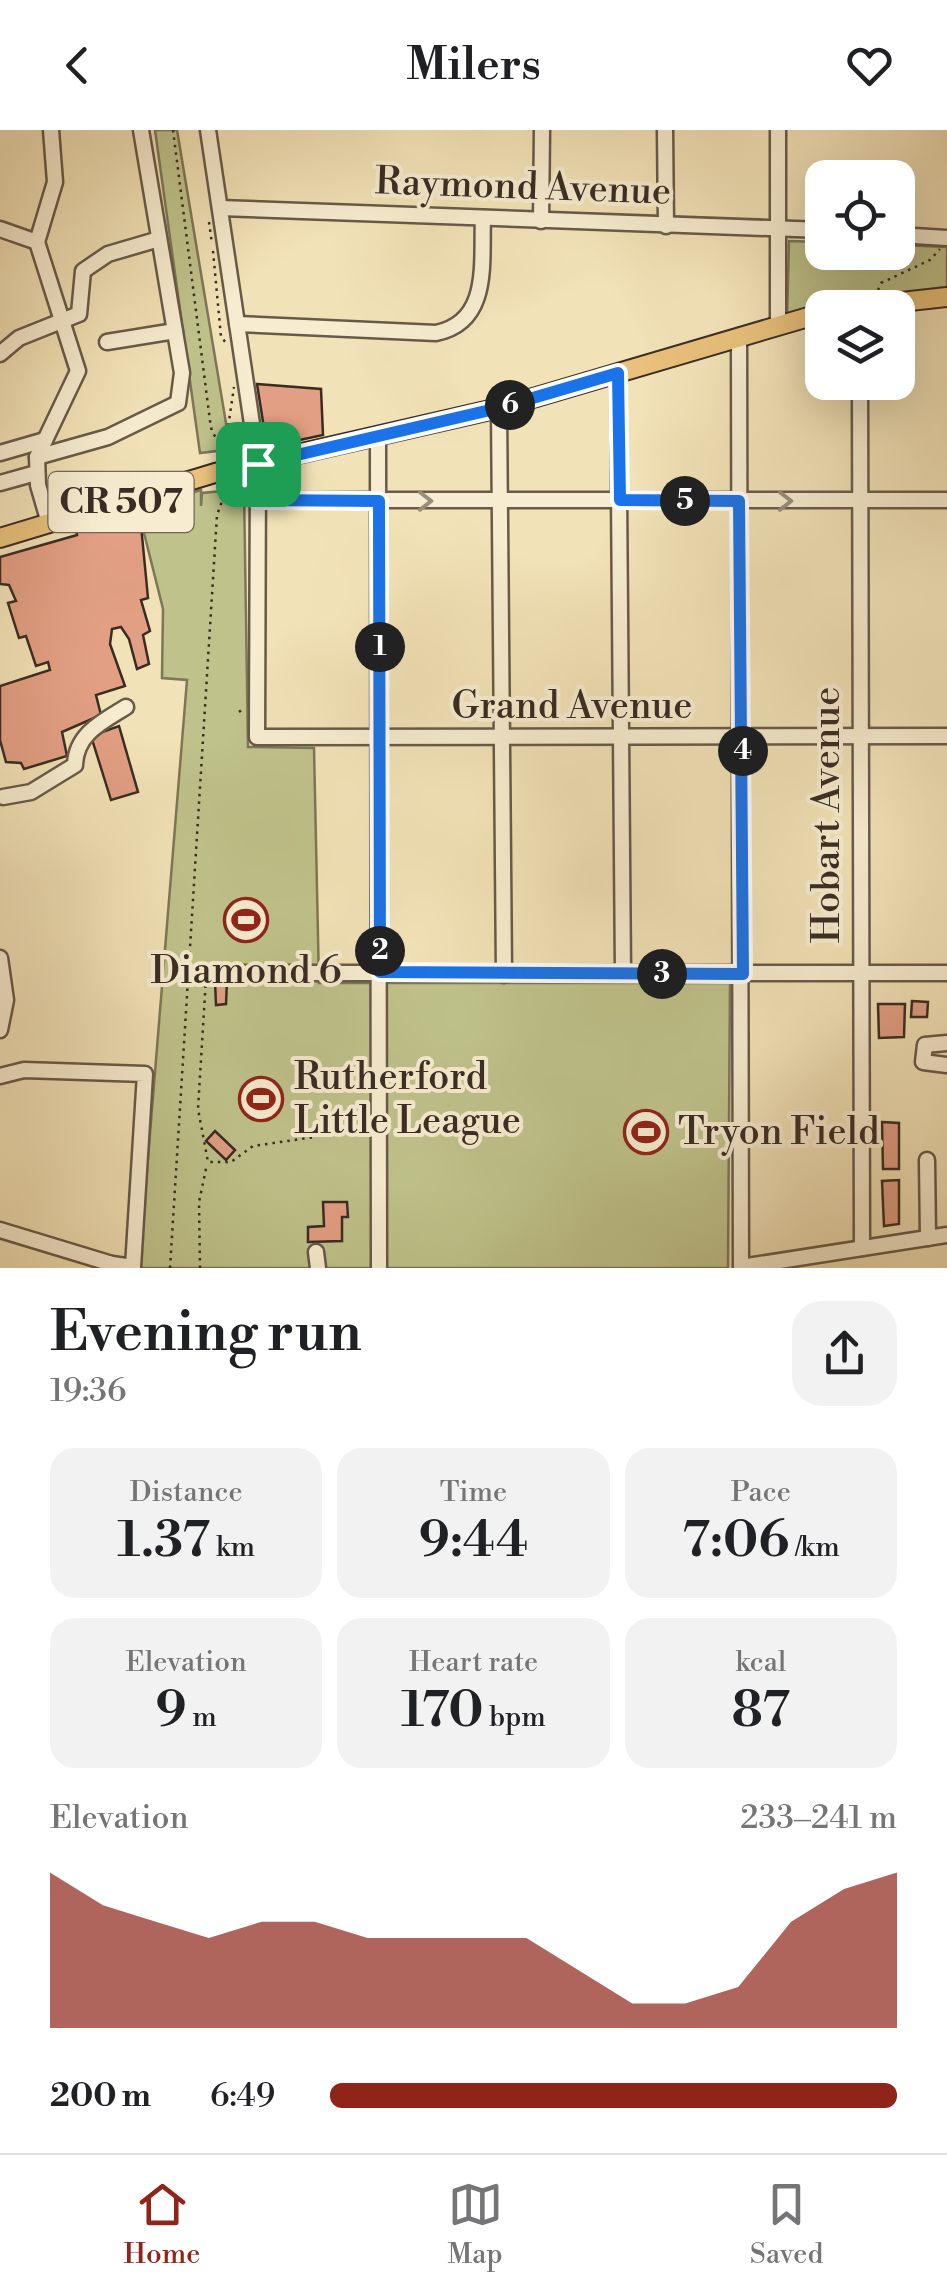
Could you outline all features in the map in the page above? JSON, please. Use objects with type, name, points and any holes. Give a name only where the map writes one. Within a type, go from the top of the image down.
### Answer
[{"type":"main road","points":[[915,300],[947,298]]},
{"type":"main road","name":"CR 507","points":[[0,538],[210,475],[499,408],[805,318]]},
{"type":"street","points":[[49,524],[36,465],[78,372],[37,242],[54,182],[52,130]]},
{"type":"street","points":[[0,483],[178,403],[182,373],[140,130]]},
{"type":"street","points":[[208,130],[214,212],[237,324],[258,464],[257,500],[947,500]]},
{"type":"street","points":[[541,221],[542,130]]},
{"type":"street","points":[[665,130],[666,226]]},
{"type":"street","points":[[778,130],[778,327]]},
{"type":"street","name":"Raymond Avenue","points":[[214,212],[805,229]]},
{"type":"street","points":[[237,324],[436,332],[456,326],[477,302],[483,218]]},
{"type":"street","points":[[0,229],[37,242]]},
{"type":"street","points":[[915,236],[947,239]]},
{"type":"street","points":[[0,354],[19,338],[79,314],[83,271],[108,254],[159,239]]},
{"type":"street","points":[[107,342],[175,332]]},
{"type":"street","points":[[739,339],[743,738],[741,1267],[947,1235]]},
{"type":"street","points":[[618,373],[623,974]]},
{"type":"street","name":"Hobart Avenue","points":[[860,400],[862,1248]]},
{"type":"street","points":[[499,408],[504,974]]},
{"type":"street","points":[[378,437],[380,1268]]},
{"type":"street","points":[[0,453],[45,440]]},
{"type":"street","name":"Grand Avenue","points":[[257,500],[257,737],[947,736]]},
{"type":"street","points":[[1,793],[31,792],[75,765],[76,750],[85,736],[126,707]]},
{"type":"street","points":[[0,958],[6,1000],[0,1030]]},
{"type":"street","points":[[217,973],[947,973]]},
{"type":"street","points":[[947,1042],[925,1045],[922,1062],[947,1066]]},
{"type":"street","points":[[0,1076],[24,1070],[145,1074],[133,1267],[111,1266],[0,1230]]},
{"type":"street","points":[[927,1160],[928,1238]]},
{"type":"street","points":[[316,1252],[318,1268]]},
{"type":"path","points":[[173,130],[210,421],[212,432],[226,450],[234,386]]},
{"type":"path","points":[[214,212],[221,337],[232,350]]},
{"type":"path","points":[[881,290],[881,283],[930,260],[947,239]]},
{"type":"path","points":[[170,1268],[218,515],[225,493]]},
{"type":"path","points":[[200,1268],[199,1202],[208,1162],[198,1109],[206,978],[217,973]]},
{"type":"path","points":[[208,1162],[231,1162],[252,1146],[315,1137]]},
{"type":"green space","points":[[155,130],[177,130],[229,441],[225,450],[200,453]]},
{"type":"green space","points":[[789,241],[805,241],[805,270],[915,270],[915,246],[947,247],[947,287],[915,291],[805,290],[805,314],[787,319]]},
{"type":"green space","points":[[244,489],[248,747],[314,748],[319,983],[730,983],[728,1268],[139,1268],[187,680],[162,678],[163,609],[138,509],[201,490],[201,506],[202,493]]},
{"type":"building","points":[[257,384],[321,389],[323,435],[267,447]]},
{"type":"building","points":[[140,515],[148,598],[141,600],[150,631],[143,635],[149,664],[137,669],[129,639],[121,627],[112,629],[110,644],[125,686],[96,695],[101,715],[62,732],[67,756],[24,769],[21,763],[6,762],[0,740],[0,686],[50,670],[48,662],[36,666],[26,636],[19,638],[8,603],[16,601],[9,585],[0,584],[0,557],[77,535],[76,528],[96,522],[99,529]]},
{"type":"building","points":[[119,726],[138,792],[111,800],[91,736]]},
{"type":"building","points":[[227,980],[226,1004],[216,1005],[215,981]]},
{"type":"building","points":[[912,1001],[928,1002],[927,1017],[911,1017]]},
{"type":"building","points":[[878,1004],[905,1004],[904,1037],[879,1038]]},
{"type":"building","points":[[882,1122],[899,1123],[899,1169],[883,1169]]},
{"type":"building","points":[[215,1131],[235,1150],[226,1160],[206,1141]]},
{"type":"building","points":[[899,1180],[899,1224],[884,1226],[882,1181]]},
{"type":"building","points":[[323,1202],[347,1202],[348,1217],[342,1217],[342,1241],[308,1242],[308,1227],[324,1226]]},
{"type":"place","name":"Diamond 6","points":[[246,920]]},
{"type":"place","name":"Rutherford Little League","points":[[261,1099]]},
{"type":"place","name":"Tryon Field","points":[[646,1132]]},
{"type":"route","points":[[618,373],[620,500],[739,501],[743,974],[380,972],[379,501],[257,500],[258,464],[499,408],[618,373]]}]
